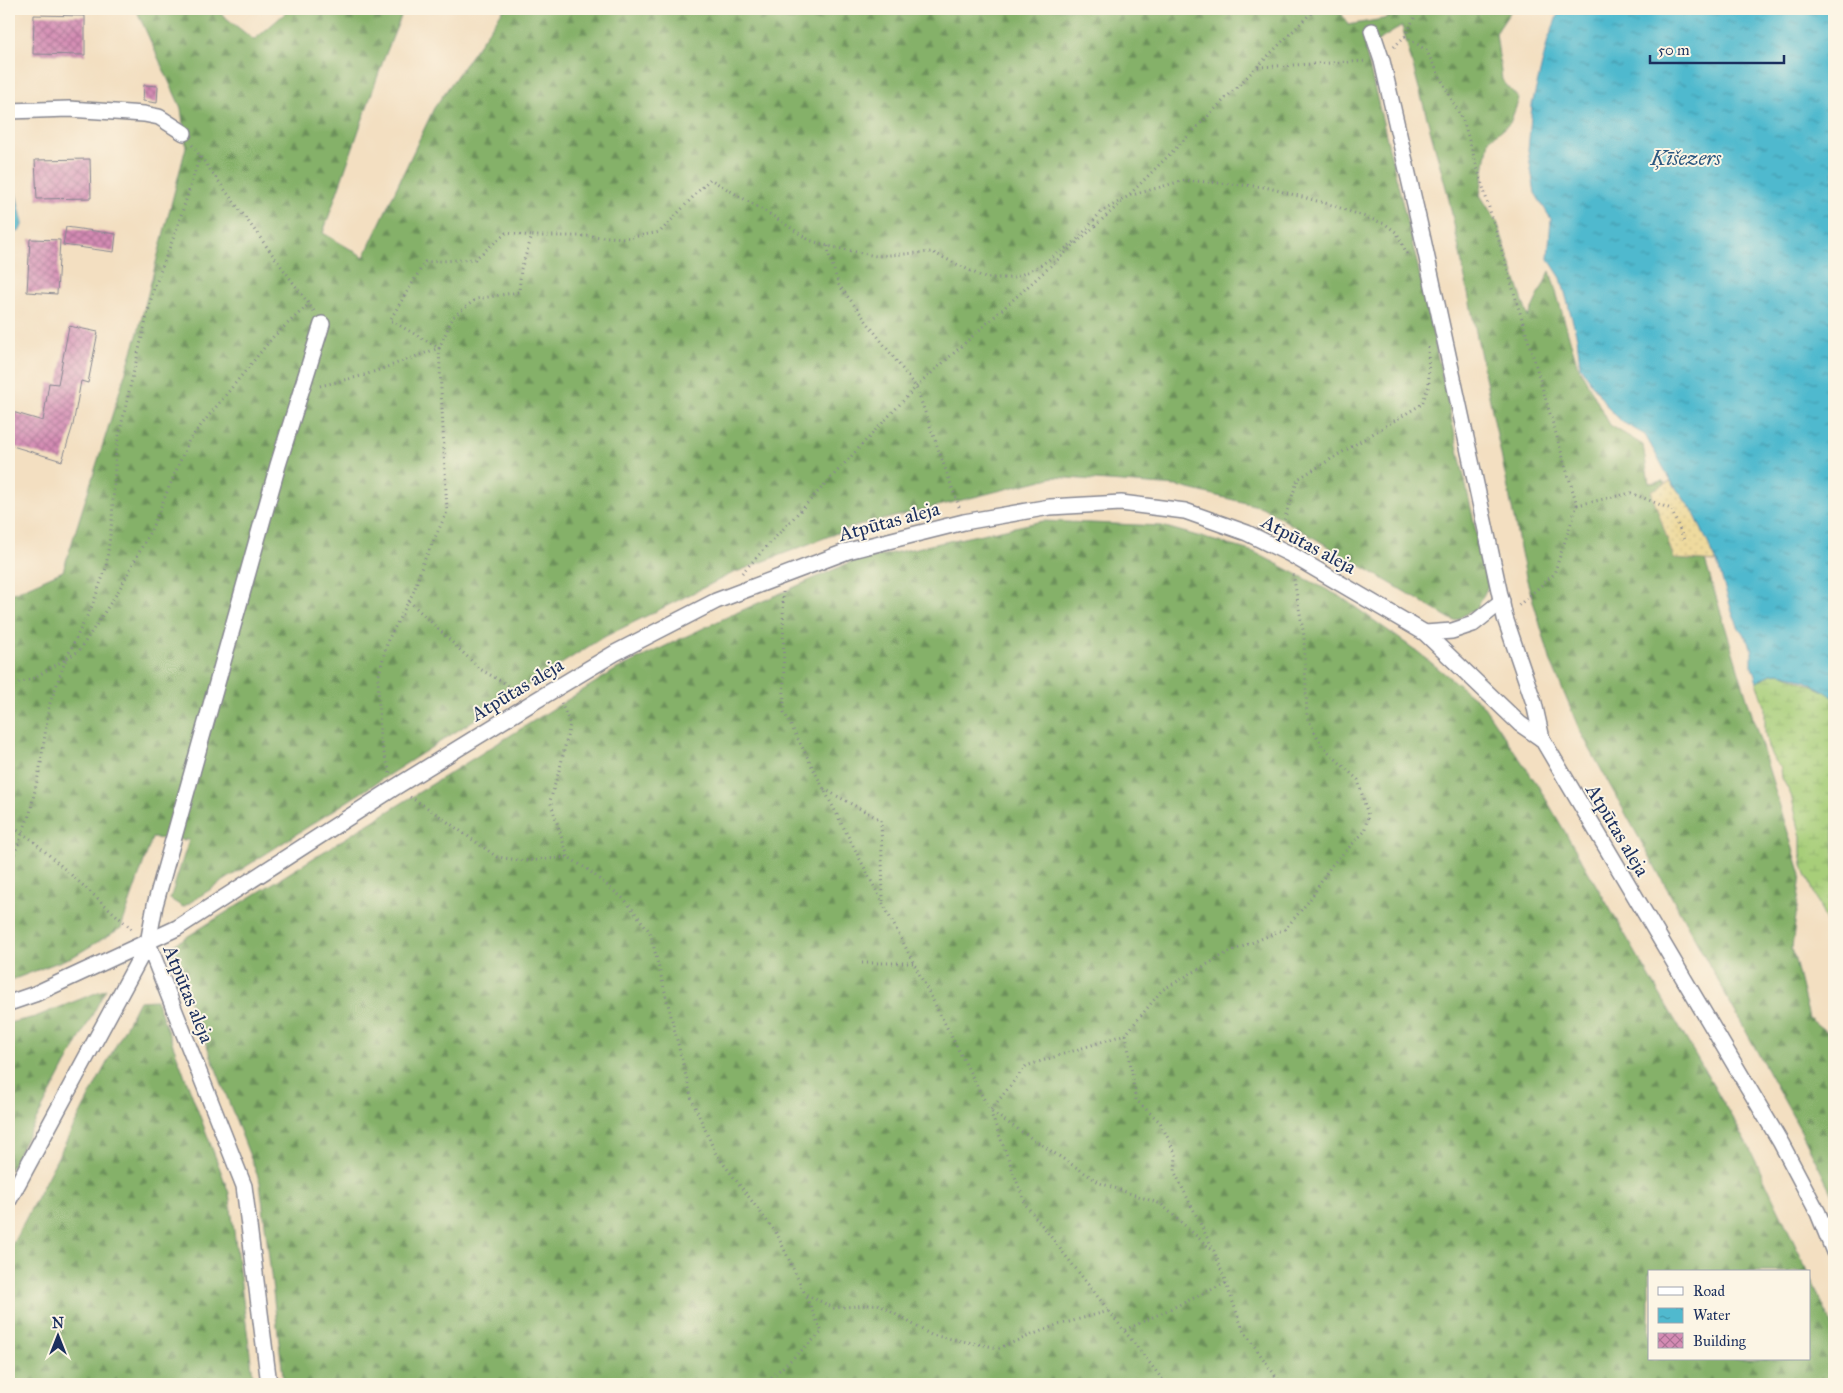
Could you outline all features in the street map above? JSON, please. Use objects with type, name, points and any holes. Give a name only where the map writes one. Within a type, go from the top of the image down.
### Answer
[{"type":"street","points":[[1372,31],[1382,60],[1422,235],[1505,618],[1534,703],[1542,739]]},
{"type":"street","points":[[9,110],[69,108],[144,114],[159,118],[184,133]]},
{"type":"street","points":[[9,1200],[148,943],[160,886],[278,465],[322,324]]},
{"type":"street","name":"Atpūtas aleja","points":[[269,1384],[244,1186],[148,943],[177,928],[394,788],[535,701],[615,653],[716,601],[783,574],[848,551],[964,522],[1050,507],[1121,503],[1185,511],[1247,533],[1290,554],[1425,633],[1520,724],[1542,739],[1781,1144],[1818,1213],[1834,1252]]},
{"type":"street","points":[[1425,633],[1452,631],[1473,624],[1502,600]]},
{"type":"street","points":[[9,1004],[148,943]]},
{"type":"path","points":[[736,579],[916,387],[1129,196],[1316,9]]},
{"type":"path","points":[[1257,67],[1382,60],[1405,36],[1420,9]]},
{"type":"path","points":[[1405,36],[1426,50],[1464,123],[1577,505],[1554,574],[1505,618]]},
{"type":"path","points":[[184,133],[322,324]]},
{"type":"path","points":[[9,868],[30,813],[41,763],[49,706],[66,659],[92,606],[106,568],[112,520],[116,448],[134,366],[153,291],[176,231],[200,156]]},
{"type":"path","points":[[439,348],[390,320],[425,262],[475,260],[506,233],[532,236],[627,238],[660,232],[710,179],[773,216],[809,240],[876,256],[932,252],[985,278],[1014,278],[1038,267],[1076,241],[1101,212],[1129,196],[1185,180],[1265,187],[1332,205],[1385,224],[1397,233],[1410,263]]},
{"type":"path","points":[[532,236],[520,269],[519,292],[476,299],[453,317],[439,348],[447,512],[423,562],[414,591],[388,640],[378,678],[380,740],[394,788],[428,808],[497,857],[525,862],[568,857]]},
{"type":"path","points":[[828,246],[839,285],[916,387],[964,522]]},
{"type":"path","points":[[9,686],[32,679],[80,651],[119,590],[152,530],[189,440],[273,337],[309,304]]},
{"type":"path","points":[[990,1111],[1026,1066],[1126,1034],[1162,990],[1227,953],[1285,929],[1309,901],[1331,866],[1364,832],[1368,816],[1358,780],[1322,746],[1307,717],[1304,636],[1290,554],[1282,526],[1298,479],[1422,404],[1429,385],[1428,338]]},
{"type":"path","points":[[302,390],[365,375],[439,348]]},
{"type":"path","points":[[1577,505],[1631,493],[1671,509],[1685,542]]},
{"type":"path","points":[[783,574],[784,712],[990,1111],[1026,1205],[1166,1384]]},
{"type":"path","points":[[409,601],[480,669],[535,701]]},
{"type":"path","points":[[556,689],[570,724],[550,801],[568,857],[625,900],[650,932],[692,1100],[716,1154],[777,1234],[822,1332],[764,1384]]},
{"type":"path","points":[[824,788],[881,820],[884,904]]},
{"type":"path","points":[[9,825],[31,839],[148,943]]},
{"type":"path","points":[[862,963],[914,963]]},
{"type":"path","points":[[1126,1034],[1136,1100],[1160,1122],[1176,1155],[1175,1172],[1215,1253],[1243,1330],[1281,1384]]},
{"type":"path","points":[[990,1111],[1100,1183],[1161,1204],[1215,1253]]},
{"type":"path","points":[[1125,1330],[1226,1283]]},
{"type":"path","points":[[805,1294],[834,1308],[878,1304],[931,1335],[999,1348],[1054,1326],[1109,1311]]},
{"type":"green space","points":[[136,9],[215,9],[254,40],[290,9],[404,9],[383,61],[323,233],[364,257],[434,108],[504,9],[1339,9],[1348,25],[1389,18],[1386,9],[1512,9],[1496,33],[1502,80],[1519,99],[1510,123],[1489,140],[1480,195],[1497,222],[1528,317],[1550,271],[1577,364],[1610,425],[1643,445],[1649,483],[1663,481],[1699,541],[1801,875],[1792,948],[1809,1018],[1834,1038],[1834,1198],[1801,1131],[1580,731],[1551,662],[1526,577],[1448,195],[1402,26],[1365,49],[1418,267],[1488,586],[1477,608],[1454,621],[1262,507],[1177,486],[1054,477],[850,528],[731,574],[600,639],[183,907],[170,899],[189,840],[152,838],[121,928],[74,956],[9,981],[9,595],[63,571],[137,336],[186,147],[181,108]]},
{"type":"green space","points":[[1043,521],[1162,526],[1254,552],[1341,597],[1418,652],[1482,704],[1537,784],[1748,1145],[1807,1270],[1648,1270],[1648,1360],[1810,1360],[1810,1277],[1834,1329],[1834,1384],[284,1384],[260,1182],[169,948],[617,669],[727,617],[851,562]]},
{"type":"green space","points":[[1782,673],[1827,692],[1834,698],[1834,940],[1804,869],[1801,837],[1791,795],[1782,778],[1781,768],[1775,762],[1768,748],[1765,732],[1765,706],[1757,682],[1771,674]]},
{"type":"green space","points":[[106,989],[9,1171],[9,1023],[35,1017]]},
{"type":"green space","points":[[156,1000],[229,1193],[254,1384],[9,1384],[9,1251],[139,1001]]},
{"type":"sand","points":[[1671,481],[1694,513],[1717,562],[1674,559],[1651,491]]},
{"type":"water","name":"Ķīšezers","points":[[1565,9],[1834,9],[1834,698],[1822,689],[1786,674],[1771,674],[1757,682],[1752,667],[1752,651],[1749,641],[1739,628],[1733,615],[1717,562],[1694,513],[1671,481],[1645,435],[1622,422],[1609,409],[1580,366],[1577,337],[1561,278],[1548,258],[1551,219],[1535,193],[1528,151],[1532,105],[1548,40],[1558,14]]},
{"type":"water","points":[[9,147],[11,173],[23,223],[20,230],[9,236]]},
{"type":"building","points":[[34,15],[85,16],[85,55],[33,54]]},
{"type":"building","points":[[144,85],[158,86],[157,103],[143,101]]},
{"type":"building","points":[[90,159],[91,198],[37,199],[35,160]]},
{"type":"building","points":[[66,227],[116,234],[114,252],[63,245]]},
{"type":"building","points":[[30,239],[60,240],[57,294],[27,292]]},
{"type":"building","points":[[69,326],[98,332],[88,383],[81,381],[73,425],[62,461],[9,445],[9,411],[43,421],[49,383],[58,384]]}]
